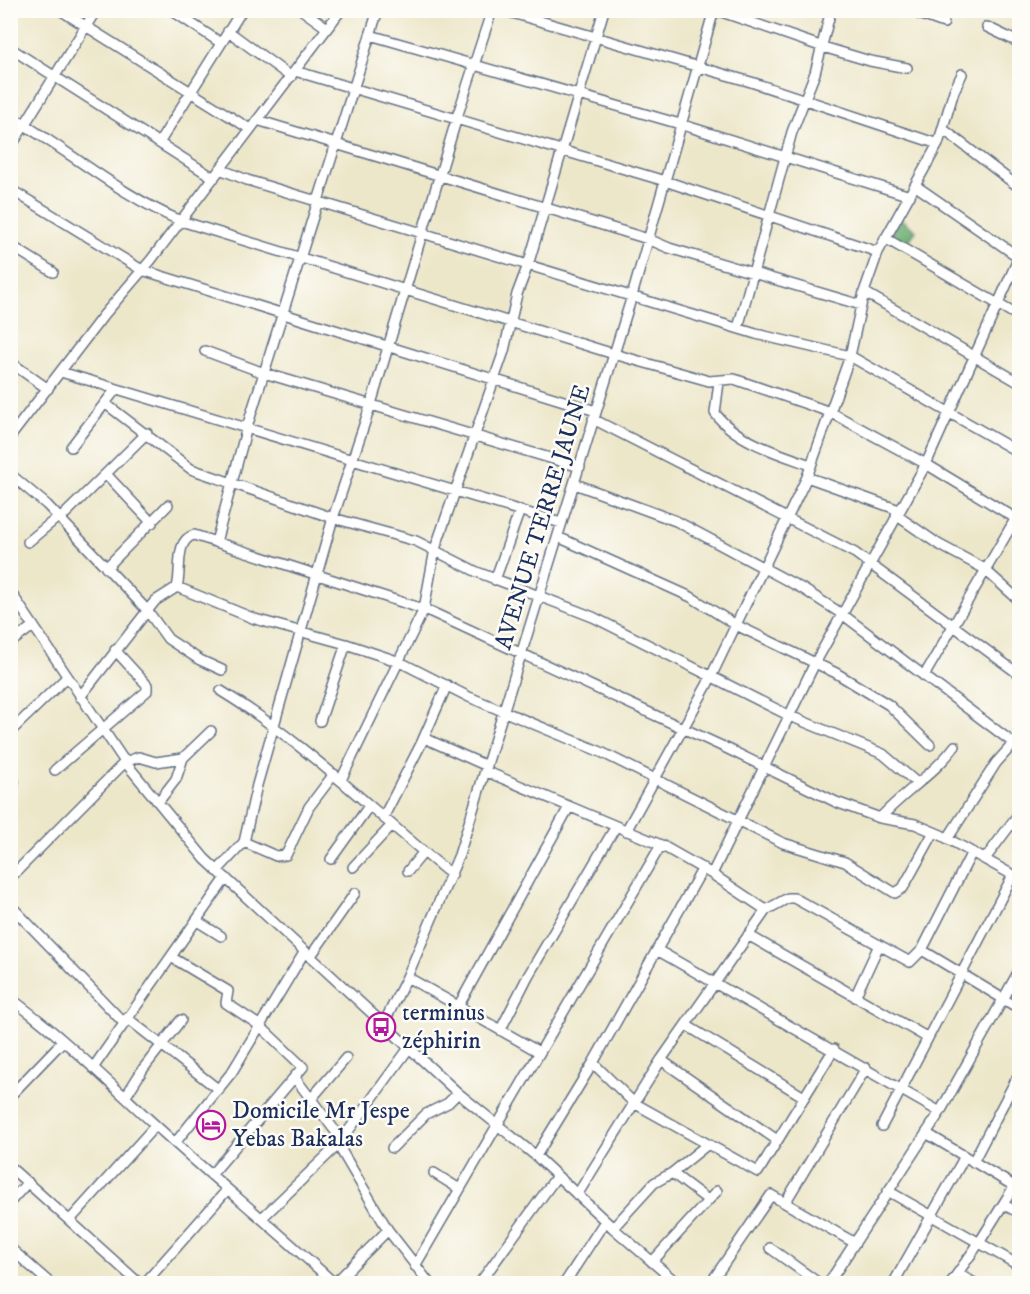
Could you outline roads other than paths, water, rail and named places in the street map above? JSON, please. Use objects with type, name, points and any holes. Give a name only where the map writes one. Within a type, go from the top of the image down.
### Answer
[{"type":"street","points":[[60,10],[250,129]]},
{"type":"street","points":[[10,148],[57,77],[96,10]]},
{"type":"street","points":[[171,10],[221,43]]},
{"type":"street","points":[[159,143],[242,10]]},
{"type":"street","points":[[302,10],[327,28]]},
{"type":"street","points":[[10,437],[102,316],[181,221],[341,10]]},
{"type":"street","points":[[216,542],[247,427],[378,10]]},
{"type":"street","points":[[217,871],[244,842],[273,727],[316,574],[389,346],[456,118],[492,10]]},
{"type":"street","points":[[502,10],[804,100],[938,144]]},
{"type":"street","points":[[244,842],[276,856],[286,855],[309,807],[337,777],[400,662],[424,609],[435,549],[493,380],[604,10]]},
{"type":"street","points":[[715,10],[823,47],[870,61],[907,68]]},
{"type":"street","name":"AVENUE TERRE JAUNE","points":[[383,1025],[452,875],[575,484],[715,10]]},
{"type":"street","points":[[738,328],[785,158],[823,47],[831,10]]},
{"type":"street","points":[[908,10],[944,23]]},
{"type":"street","points":[[987,27],[1020,42]]},
{"type":"street","points":[[228,32],[293,74],[456,118],[665,181],[878,252]]},
{"type":"street","points":[[370,35],[680,124],[910,196]]},
{"type":"street","points":[[10,48],[214,178]]},
{"type":"street","points":[[626,831],[711,676],[807,477],[850,357],[864,292],[878,252],[938,144],[954,91],[962,74]]},
{"type":"street","points":[[10,116],[139,201],[181,221],[614,354],[719,382],[726,378],[734,379],[830,412],[1018,517],[924,676]]},
{"type":"street","points":[[257,120],[861,305]]},
{"type":"street","points":[[943,129],[1020,188]]},
{"type":"street","points":[[220,169],[422,233],[738,328],[850,357],[1020,453]]},
{"type":"street","points":[[712,874],[814,664],[926,464],[1019,257],[916,186]]},
{"type":"street","points":[[10,189],[142,270],[283,316],[389,346],[594,415],[786,520],[855,553],[1020,675]]},
{"type":"street","points":[[885,238],[1020,317]]},
{"type":"street","points":[[10,244],[53,272]]},
{"type":"street","points":[[864,292],[1020,383]]},
{"type":"street","points":[[205,351],[264,373],[580,467]]},
{"type":"street","points":[[10,362],[48,389]]},
{"type":"street","points":[[61,372],[561,523]]},
{"type":"street","points":[[719,382],[716,413],[723,422],[749,439],[811,465]]},
{"type":"street","points":[[71,447],[116,389]]},
{"type":"street","points":[[106,404],[192,469],[333,518],[416,541],[495,580],[538,597],[561,603],[790,716],[883,754],[917,783]]},
{"type":"street","points":[[823,431],[844,418]]},
{"type":"street","points":[[28,542],[59,518],[147,433]]},
{"type":"street","points":[[10,474],[27,485],[59,518],[147,610],[168,639],[222,670]]},
{"type":"street","points":[[106,474],[152,522]]},
{"type":"street","points":[[807,477],[898,512],[986,572],[1020,601]]},
{"type":"street","points":[[575,484],[676,521],[762,570],[803,590],[842,614],[1016,746],[988,775],[948,838]]},
{"type":"street","points":[[106,568],[168,505]]},
{"type":"street","points":[[495,580],[520,510]]},
{"type":"street","points":[[177,587],[180,578],[179,557],[188,537],[194,535],[424,609],[827,798],[880,818],[915,824],[948,838],[1016,877],[961,974],[882,1126]]},
{"type":"street","points":[[558,537],[691,597],[736,625],[836,673],[889,705],[930,745]]},
{"type":"street","points":[[80,697],[147,610],[166,592],[177,587],[255,619],[346,644],[400,662],[503,712],[552,730],[783,843],[845,862],[897,893],[903,888],[934,832]]},
{"type":"street","points":[[10,591],[66,678],[125,762],[217,871],[458,1093],[536,1156],[609,1225],[678,1284]]},
{"type":"street","points":[[10,643],[33,626]]},
{"type":"street","points":[[320,721],[346,644]]},
{"type":"street","points":[[55,770],[147,691],[147,685],[115,650]]},
{"type":"street","points":[[10,732],[66,678]]},
{"type":"street","points":[[383,818],[424,738],[447,685]]},
{"type":"street","points":[[220,691],[273,727],[337,777],[391,826],[452,875]]},
{"type":"street","points":[[159,801],[176,779],[183,758],[212,731]]},
{"type":"street","points":[[424,738],[569,807],[661,845],[703,868],[766,910]]},
{"type":"street","points":[[880,818],[917,783],[939,767],[955,746]]},
{"type":"street","points":[[10,878],[125,762],[139,756],[156,762],[183,758]]},
{"type":"street","points":[[331,860],[369,806]]},
{"type":"street","points":[[459,1005],[569,807]]},
{"type":"street","points":[[985,859],[1020,812]]},
{"type":"street","points":[[353,867],[391,826]]},
{"type":"street","points":[[501,1029],[528,976],[616,826]]},
{"type":"street","points":[[415,1266],[458,1188],[498,1125],[661,845]]},
{"type":"street","points":[[577,1195],[661,1060],[766,910],[788,898],[794,898],[910,962],[922,950],[972,852]]},
{"type":"street","points":[[408,871],[423,853]]},
{"type":"street","points":[[536,1156],[593,1063],[703,868]]},
{"type":"street","points":[[93,1068],[226,878]]},
{"type":"street","points":[[175,1143],[219,1090],[259,1025],[308,954],[355,893]]},
{"type":"street","points":[[10,905],[125,1021],[162,1044],[219,1090]]},
{"type":"street","points":[[197,921],[221,936]]},
{"type":"street","points":[[748,934],[928,1038]]},
{"type":"street","points":[[855,997],[879,945]]},
{"type":"street","points":[[657,950],[717,982],[940,1112]]},
{"type":"street","points":[[922,950],[1020,1009]]},
{"type":"street","points":[[171,957],[228,992],[226,1003],[259,1025],[302,1065],[302,1069],[295,1078],[211,1175]]},
{"type":"street","points":[[828,1284],[940,1112],[1020,969]]},
{"type":"street","points":[[407,977],[539,1052]]},
{"type":"street","points":[[10,998],[126,1096],[227,1190],[263,1217],[335,1283],[387,1230]]},
{"type":"street","points":[[126,1096],[181,1020]]},
{"type":"street","points":[[686,1025],[804,1097]]},
{"type":"street","points":[[12,1092],[62,1042]]},
{"type":"street","points":[[263,1217],[340,1143],[409,1048]]},
{"type":"street","points":[[593,1063],[634,1103],[758,1172],[834,1049]]},
{"type":"street","points":[[311,1099],[346,1058]]},
{"type":"street","points":[[661,1060],[777,1140]]},
{"type":"street","points":[[785,1203],[866,1068]]},
{"type":"street","points":[[893,1284],[930,1216],[969,1160],[1020,1072]]},
{"type":"street","points":[[295,1078],[340,1143],[387,1230],[430,1284]]},
{"type":"street","points":[[392,1148],[426,1114],[448,1103],[458,1093]]},
{"type":"street","points":[[70,1220],[156,1126]]},
{"type":"street","points":[[926,1133],[1014,1186]]},
{"type":"street","points":[[564,1284],[609,1225],[654,1183],[672,1173],[708,1144]]},
{"type":"street","points":[[10,1167],[142,1284],[227,1190]]},
{"type":"street","points":[[435,1173],[458,1188]]},
{"type":"street","points":[[672,1173],[708,1200]]},
{"type":"street","points":[[479,1284],[557,1176]]},
{"type":"street","points":[[950,1284],[1004,1205],[1020,1177]]},
{"type":"street","points":[[10,1202],[28,1182]]},
{"type":"street","points":[[652,1262],[717,1191]]},
{"type":"street","points":[[888,1191],[1020,1266]]},
{"type":"street","points":[[710,1284],[769,1196],[775,1196],[855,1243]]},
{"type":"street","points":[[1004,1205],[1020,1213]]},
{"type":"street","points":[[10,1248],[51,1284]]},
{"type":"street","points":[[770,1248],[820,1284]]},
{"type":"street","points":[[958,1274],[976,1284]]},
{"type":"place","name":"terminus zéphirin","points":[[381,1027]]},
{"type":"place","name":"Domicile Mr Jespe Yebas Bakalas","points":[[211,1125]]}]
